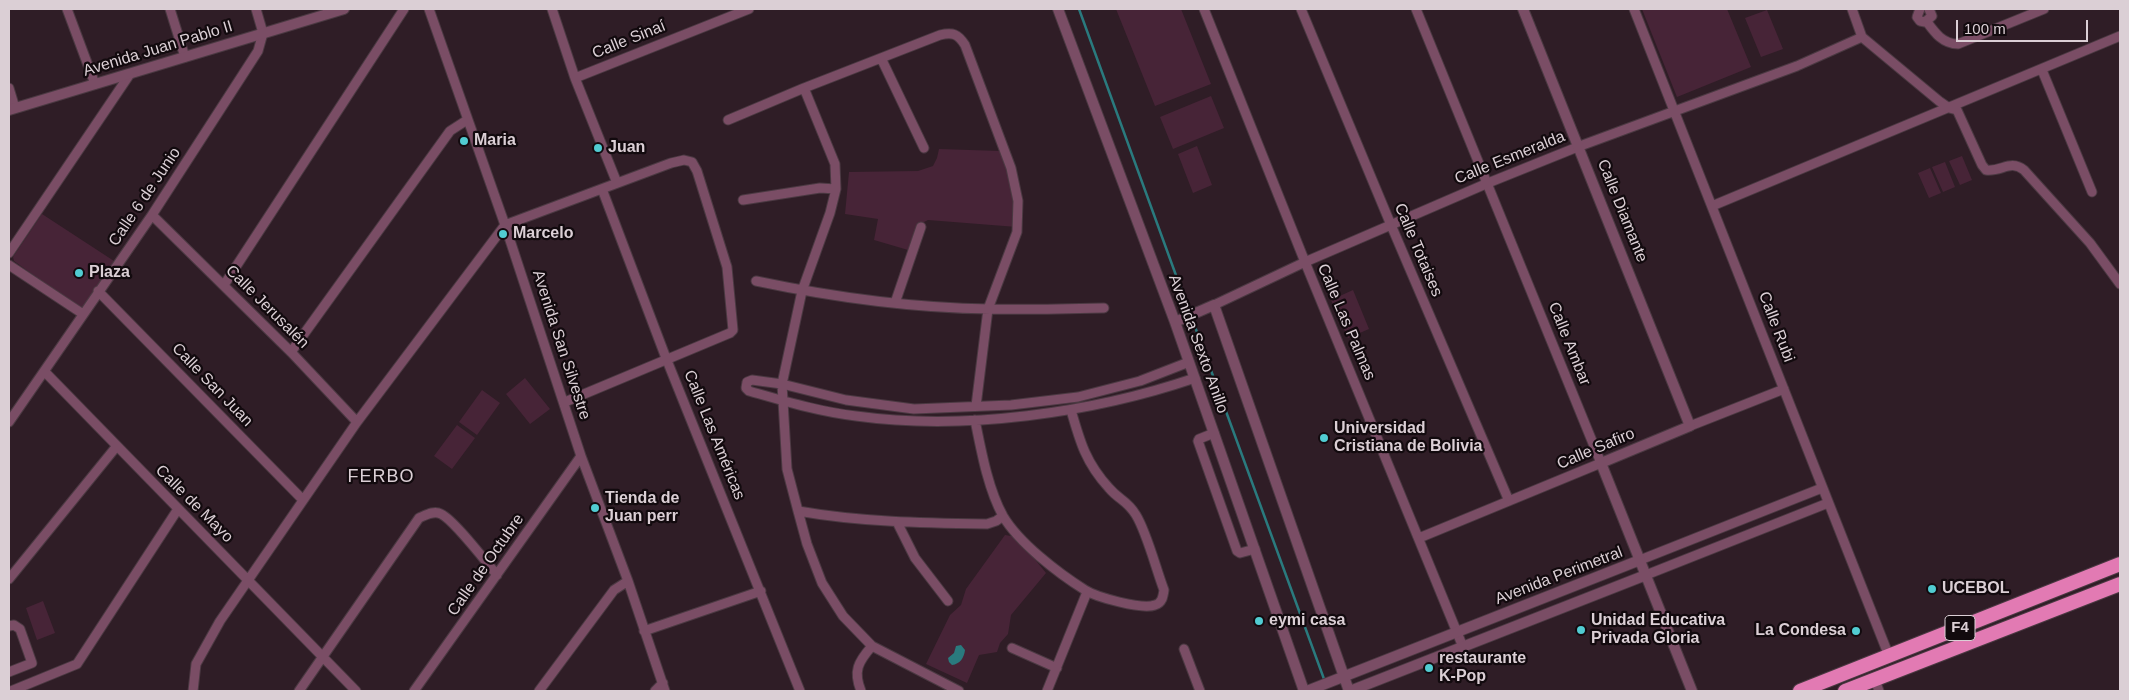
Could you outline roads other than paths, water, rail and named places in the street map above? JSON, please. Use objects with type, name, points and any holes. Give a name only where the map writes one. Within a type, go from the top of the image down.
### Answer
[{"type":"highway","name":"F4","points":[[1800,691],[2120,564]]},
{"type":"highway","name":"F4","points":[[1845,691],[1877,686],[2120,584]]},
{"type":"street","points":[[67,9],[95,84]]},
{"type":"street","points":[[170,9],[184,57]]},
{"type":"street","points":[[256,9],[263,33]]},
{"type":"street","name":"Avenida Juan Pablo II","points":[[12,109],[343,9]]},
{"type":"street","points":[[224,285],[404,9]]},
{"type":"street","name":"Avenida San Silvestre","points":[[429,9],[505,225],[582,456],[628,581],[664,687]]},
{"type":"street","points":[[552,9],[575,78],[617,183]]},
{"type":"street","name":"Calle Sinaí","points":[[575,78],[749,9]]},
{"type":"street","name":"Avenida Sexto Anillo","points":[[1058,9],[1175,322],[1306,691]]},
{"type":"street","name":"Calle Las Palmas","points":[[1204,9],[1305,262],[1464,647]]},
{"type":"street","name":"Calle Totaises","points":[[1301,9],[1509,501]]},
{"type":"street","name":"Calle Ambar","points":[[1416,9],[1602,463],[1692,691]]},
{"type":"street","name":"Calle Diamante","points":[[1523,9],[1580,146],[1690,426]]},
{"type":"street","name":"Calle Rubi","points":[[1634,9],[1888,656]]},
{"type":"street","points":[[1852,9],[1862,36],[1948,108],[1958,110],[1982,165],[1986,170],[1994,171],[2010,165],[2018,165],[2024,170],[2090,243],[2120,284]]},
{"type":"street","points":[[1920,9],[1917,14],[1918,19],[1922,22],[1927,22],[1944,41],[1958,44],[2028,12],[2044,9]]},
{"type":"street","points":[[1927,22],[1932,16],[1928,9]]},
{"type":"street","name":"Calle 6 de Junio","points":[[9,422],[152,215],[258,51],[263,33]]},
{"type":"street","points":[[728,120],[881,58],[950,33],[959,36],[966,45],[1010,168],[1018,200],[1017,232],[988,310],[976,406]]},
{"type":"street","name":"Calle Esmeralda","points":[[1175,322],[1305,262],[1488,183],[1580,146],[1797,66],[1862,36]]},
{"type":"street","points":[[1712,206],[2120,36]]},
{"type":"street","points":[[881,58],[924,148]]},
{"type":"street","points":[[2042,70],[2092,192]]},
{"type":"street","points":[[9,253],[130,74]]},
{"type":"street","points":[[9,88],[12,109]]},
{"type":"street","points":[[804,88],[835,164],[836,189],[830,213],[802,291],[782,384],[787,470],[807,544],[822,583],[842,616],[872,646],[959,691]]},
{"type":"street","points":[[291,352],[450,131],[467,120]]},
{"type":"street","points":[[193,691],[196,664],[220,621],[357,422],[505,225],[678,161],[692,162],[697,171],[727,267],[732,330],[565,402]]},
{"type":"street","points":[[743,200],[820,188],[836,189]]},
{"type":"street","name":"Calle Las Américas","points":[[602,189],[666,358],[800,691]]},
{"type":"street","name":"Calle Jerusalén","points":[[152,215],[291,352],[357,422]]},
{"type":"street","points":[[895,303],[921,226]]},
{"type":"street","points":[[9,265],[83,314]]},
{"type":"street","points":[[756,280],[802,291],[895,303],[988,310],[1104,308]]},
{"type":"street","name":"Calle San Juan","points":[[98,291],[303,500]]},
{"type":"street","name":"Avenida Sexto Anillo","points":[[1214,305],[1350,691]]},
{"type":"street","points":[[1189,362],[1140,381],[1087,395],[1011,405],[914,409],[846,400],[782,384],[749,380],[746,388],[749,391],[782,400],[855,416],[907,421],[975,420],[1072,410],[1141,394],[1195,378]]},
{"type":"street","name":"Calle de Mayo","points":[[45,372],[116,447],[356,691]]},
{"type":"street","name":"Calle Safiro","points":[[1420,538],[1784,389]]},
{"type":"street","points":[[814,407],[817,392]]},
{"type":"street","points":[[1011,405],[1012,416]]},
{"type":"street","points":[[940,408],[942,420]]},
{"type":"street","points":[[975,420],[984,468],[1003,516],[1031,549],[1087,592],[1136,606],[1156,605],[1162,600],[1164,590],[1137,517],[1128,502],[1111,490],[1090,466],[1081,446],[1072,410]]},
{"type":"street","points":[[1214,433],[1198,441],[1237,551],[1240,553],[1255,549]]},
{"type":"street","points":[[9,579],[116,447]]},
{"type":"street","name":"Calle de Octubre","points":[[414,691],[582,456]]},
{"type":"street","name":"Avenida Perimetral","points":[[1306,691],[1822,488]]},
{"type":"street","points":[[1218,496],[1234,490]]},
{"type":"street","name":"Avenida Perimetral","points":[[1350,691],[1828,503]]},
{"type":"street","points":[[11,691],[77,664],[178,509]]},
{"type":"street","points":[[798,511],[832,517],[897,522],[987,524],[1003,516]]},
{"type":"street","points":[[299,691],[419,518],[431,513],[441,514],[459,530],[496,575]]},
{"type":"street","points":[[897,522],[914,558],[948,601]]},
{"type":"street","points":[[539,691],[614,590],[628,581]]},
{"type":"street","points":[[644,631],[761,591]]},
{"type":"street","points":[[1047,691],[1087,592]]},
{"type":"street","points":[[9,626],[14,625],[20,629],[32,663],[9,672]]},
{"type":"street","points":[[861,691],[856,677],[857,667],[872,646]]},
{"type":"street","points":[[1012,648],[1056,668]]},
{"type":"street","points":[[1184,648],[1200,691]]},
{"type":"street","points":[[655,691],[664,687]]},
{"type":"water","points":[[961,645],[965,650],[964,656],[959,662],[952,665],[948,658],[954,653],[956,646]]},
{"type":"waterway","points":[[1079,9],[1189,311]]},
{"type":"waterway","points":[[1194,324],[1324,679]]},
{"type":"place","name":"Maria","points":[[464,141]]},
{"type":"place","name":"Juan","points":[[598,148]]},
{"type":"place","name":"Marcelo","points":[[503,234]]},
{"type":"place","name":"Plaza","points":[[79,273]]},
{"type":"place","name":"Universidad Cristiana de Bolivia","points":[[1324,438]]},
{"type":"place","name":"Tienda de Juan perr","points":[[595,508]]},
{"type":"place","name":"UCEBOL","points":[[1932,589]]},
{"type":"place","name":"eymi casa","points":[[1259,621]]},
{"type":"place","name":"Unidad Educativa Privada Gloria","points":[[1581,630]]},
{"type":"place","name":"La Condesa","points":[[1856,631]]},
{"type":"place","name":"restaurante K-Pop","points":[[1429,668]]},
{"type":"district","name":"FERBO","points":[[381,477]]}]
